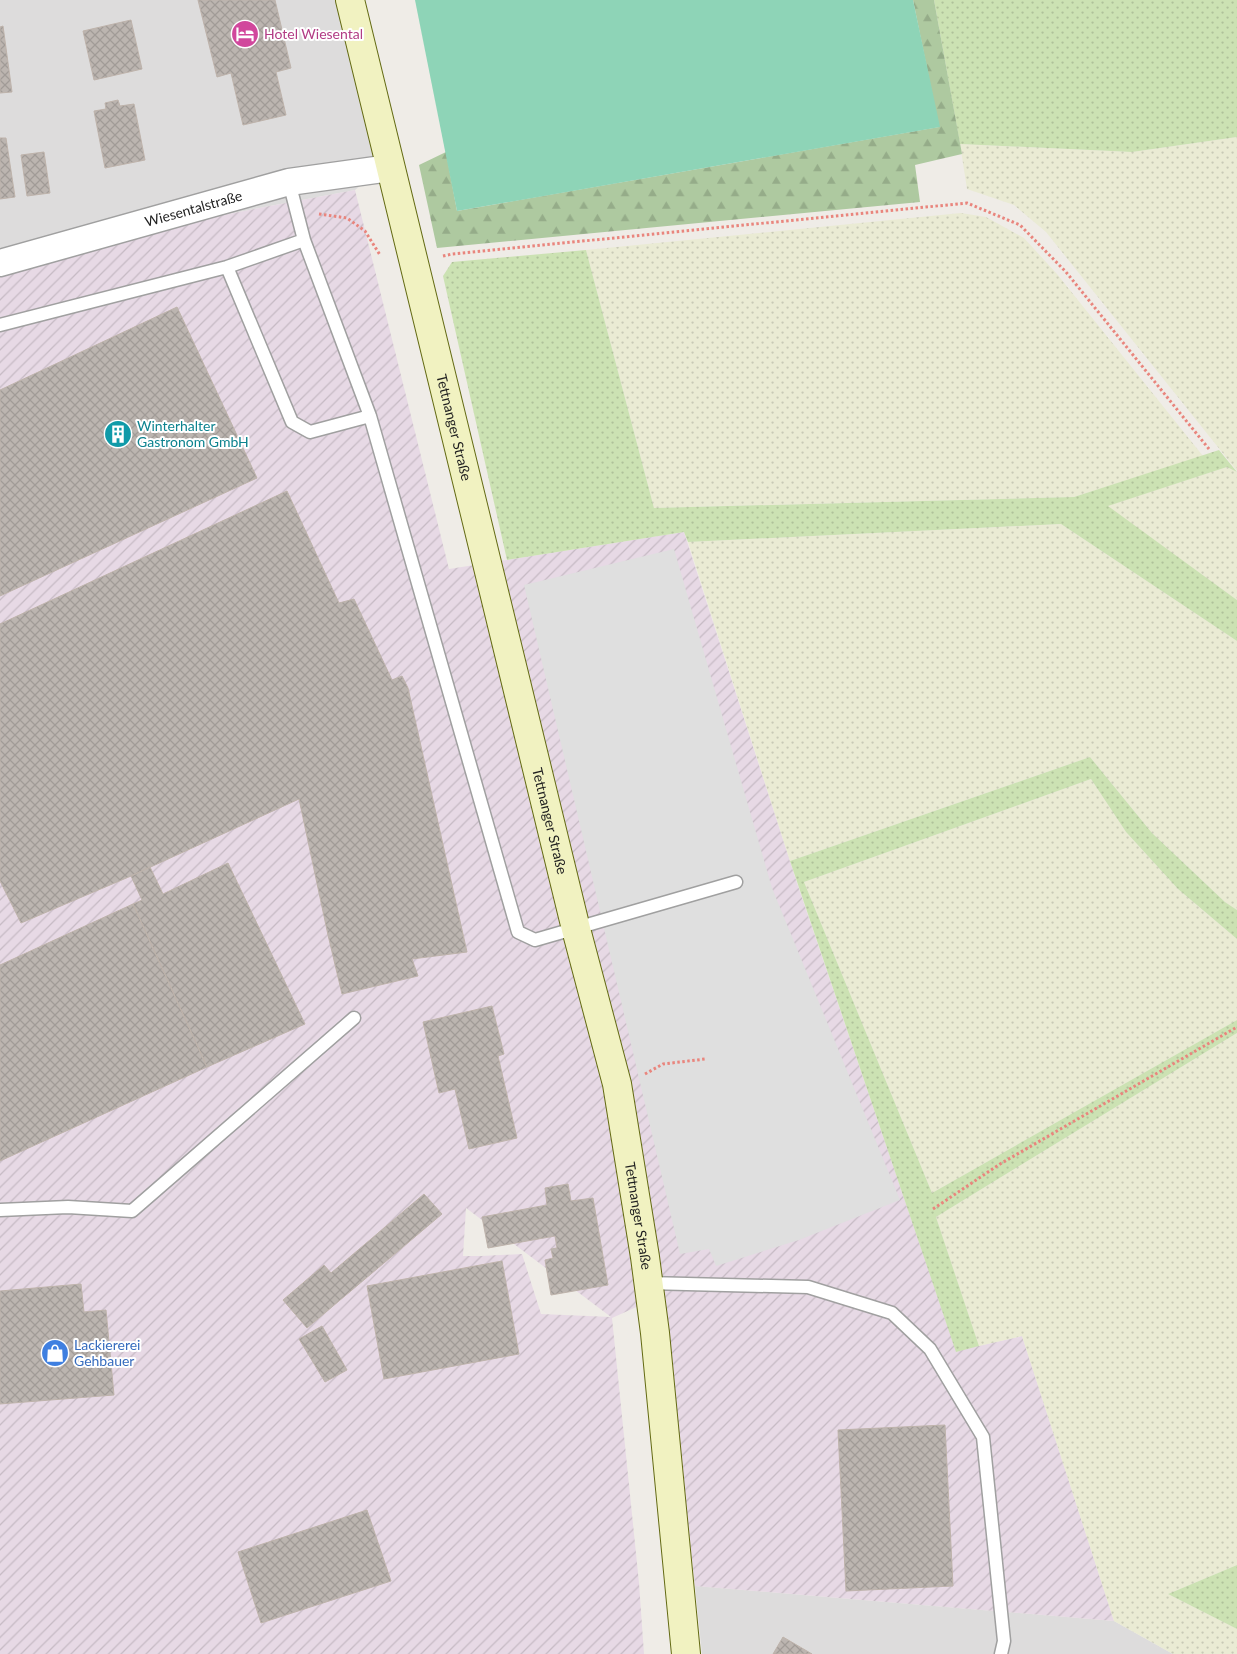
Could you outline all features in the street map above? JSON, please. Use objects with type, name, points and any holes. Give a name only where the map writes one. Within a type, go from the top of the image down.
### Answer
[{"type":"main road","name":"Tettnanger Straße","points":[[350,0],[576,929],[616,1084],[648,1283],[686,1654]]},
{"type":"street","name":"Wiesentalstraße","points":[[0,263],[289,182],[390,168]]},
{"type":"lane","points":[[289,182],[304,240],[370,416],[518,932],[535,940],[736,882]]},
{"type":"lane","points":[[0,325],[227,267],[304,240]]},
{"type":"lane","points":[[227,267],[292,422],[310,432],[370,416]]},
{"type":"lane","points":[[0,1210],[68,1208],[132,1211],[354,1018]]},
{"type":"lane","points":[[648,1283],[808,1287],[892,1313],[930,1349],[983,1438],[1004,1641],[1001,1654]]},
{"type":"path","points":[[414,264],[452,254],[967,203],[1020,225],[1066,272],[1209,449]]},
{"type":"path","points":[[296,211],[347,218],[365,231],[380,255],[383,246]]},
{"type":"path","points":[[933,1209],[1000,1164],[1237,1027]]},
{"type":"shaded area","points":[[0,0],[351,0],[391,161],[355,190],[0,257]]},
{"type":"shaded area","name":"Winterhalter Gastronom GmbH","points":[[355,190],[449,569],[684,532],[796,880],[956,1351],[1022,1336],[1114,1621],[695,1586],[663,1295],[612,1318],[639,1583],[644,1654],[0,1654],[0,257]],"holes":[[[466,1208],[611,1317],[541,1314],[522,1254],[463,1256]]]},
{"type":"shaded area","points":[[674,549],[772,888],[900,1200],[799,1240],[716,1266],[709,1249],[680,1254],[524,585]]},
{"type":"shaded area","points":[[695,1586],[1114,1621],[1173,1654],[702,1654]]},
{"type":"green space","points":[[415,0],[913,0],[940,127],[457,211]]},
{"type":"green space","points":[[913,0],[934,0],[962,154],[915,165],[920,202],[437,248],[419,165],[446,152],[457,211],[939,127]]},
{"type":"green space","points":[[934,0],[1237,0],[1237,137],[1132,152],[960,144]]},
{"type":"green space","points":[[1237,137],[1237,471],[1046,232],[1014,205],[967,189],[960,144],[1132,152]]},
{"type":"green space","points":[[961,213],[986,217],[1024,238],[1057,274],[1203,456],[1074,497],[654,508],[586,250]]},
{"type":"green space","points":[[586,250],[654,508],[1074,497],[1219,450],[1237,472],[1227,467],[1108,506],[1237,600],[1237,641],[1061,524],[688,542],[684,532],[507,560],[443,276],[452,262]]},
{"type":"green space","points":[[1227,467],[1237,472],[1237,600],[1107,506]]},
{"type":"green space","points":[[1061,524],[1237,641],[1237,910],[1225,902],[1152,833],[1090,757],[790,861],[688,542]]},
{"type":"green space","points":[[1090,757],[1152,833],[1225,902],[1237,910],[1237,939],[1178,889],[1126,832],[1091,779],[804,882],[932,1193],[1237,1020],[1237,1033],[936,1217],[979,1346],[956,1352],[790,861]]},
{"type":"green space","points":[[1091,779],[1126,832],[1178,889],[1237,939],[1237,1020],[932,1193],[804,882]]},
{"type":"green space","points":[[1237,1033],[1237,1565],[1168,1594],[1237,1629],[1237,1654],[1173,1654],[1114,1621],[1022,1336],[979,1346],[936,1217]]},
{"type":"green space","points":[[1237,1565],[1237,1629],[1168,1594]]},
{"type":"building","name":"Hotel Wiesental","points":[[198,0],[275,0],[291,68],[276,72],[286,115],[243,125],[231,73],[217,77]]},
{"type":"building","points":[[131,20],[142,69],[94,80],[83,31]]},
{"type":"building","points":[[3,26],[12,92],[0,93],[0,27]]},
{"type":"building","points":[[118,100],[120,106],[134,104],[145,160],[105,168],[94,111],[106,109],[105,103]]},
{"type":"building","points":[[0,138],[6,138],[15,197],[0,199]]},
{"type":"building","points":[[44,152],[50,193],[27,196],[21,155]]},
{"type":"building","name":"Winterhalter Gastronom GmbH","points":[[177,307],[257,478],[0,596],[0,390]]},
{"type":"building","points":[[287,491],[339,603],[354,599],[392,680],[402,676],[408,688],[467,952],[412,959],[418,976],[342,994],[299,799],[131,876],[21,923],[0,881],[0,624]]},
{"type":"building","points":[[228,863],[305,1024],[207,1067],[133,904],[142,900],[131,876],[150,867],[163,894]]},
{"type":"building","points":[[133,904],[207,1067],[0,1161],[0,965]]},
{"type":"building","points":[[492,1006],[504,1054],[498,1056],[517,1138],[469,1149],[455,1089],[439,1093],[423,1022]]},
{"type":"building","points":[[568,1184],[571,1201],[593,1198],[608,1285],[551,1295],[545,1260],[553,1258],[551,1249],[557,1248],[555,1236],[488,1248],[482,1217],[547,1205],[545,1188]]},
{"type":"building","points":[[424,1194],[442,1214],[307,1328],[283,1300],[324,1265],[331,1273]]},
{"type":"building","points":[[502,1261],[519,1354],[384,1379],[367,1286]]},
{"type":"building","name":"Lackiererei Gehbauer","points":[[81,1284],[84,1312],[106,1310],[114,1395],[0,1404],[0,1291]]},
{"type":"building","points":[[322,1326],[347,1370],[325,1382],[299,1339]]},
{"type":"building","points":[[945,1425],[953,1586],[846,1591],[838,1430]]},
{"type":"building","points":[[367,1510],[391,1581],[261,1623],[238,1552]]},
{"type":"building","points":[[783,1637],[812,1654],[773,1654]]},
{"type":"place","name":"Hotel Wiesental","points":[[245,34]]},
{"type":"place","name":"Winterhalter Gastronom GmbH","points":[[118,434]]},
{"type":"place","name":"Lackiererei Gehbauer","points":[[55,1353]]}]
